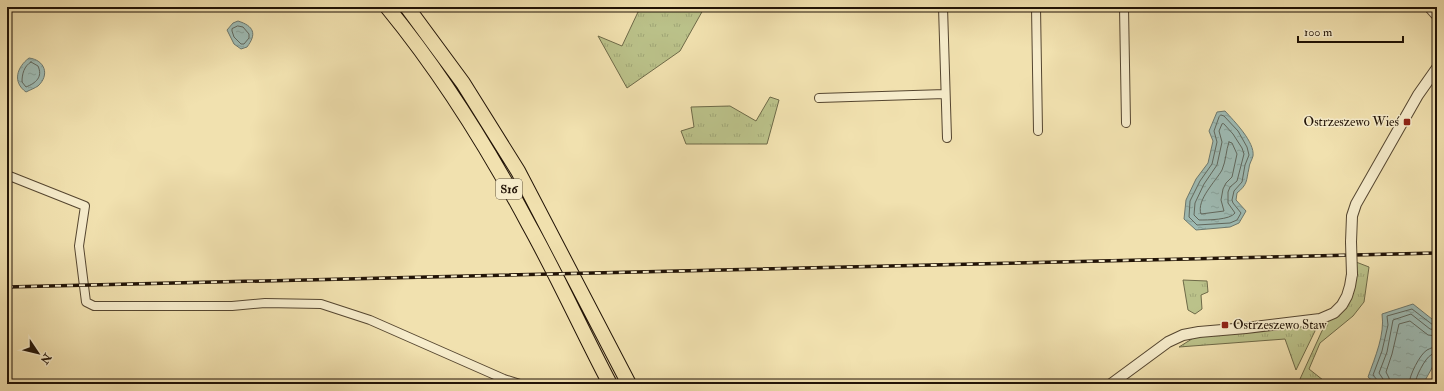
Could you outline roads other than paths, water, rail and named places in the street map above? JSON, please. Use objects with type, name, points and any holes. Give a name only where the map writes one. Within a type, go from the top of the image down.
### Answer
[{"type":"highway","name":"S16","points":[[387,7],[408,33],[452,94],[502,176],[540,244],[610,384]]},
{"type":"highway","name":"S16","points":[[407,7],[463,83],[518,171],[629,384]]},
{"type":"street","points":[[943,7],[947,138]]},
{"type":"street","points":[[1036,7],[1038,131]]},
{"type":"street","points":[[1124,7],[1126,123]]},
{"type":"street","points":[[1428,7],[1437,18]]},
{"type":"street","points":[[1111,384],[1168,342],[1183,335],[1320,319],[1334,313],[1342,305],[1350,286],[1352,274],[1350,242],[1352,216],[1356,204],[1421,91],[1437,68]]},
{"type":"street","points":[[819,98],[945,94]]},
{"type":"street","points":[[7,175],[84,206],[79,246],[86,302],[94,306],[232,306],[265,303],[321,304],[370,320],[504,379],[520,384]]},
{"type":"water","points":[[238,21],[248,25],[253,34],[247,47],[241,49],[234,44],[227,30],[233,23]]},
{"type":"water","points":[[29,58],[39,62],[45,73],[42,82],[38,86],[26,92],[19,84],[18,75],[19,70]]},
{"type":"water","points":[[1225,111],[1243,132],[1253,150],[1253,156],[1249,165],[1246,182],[1237,193],[1236,200],[1246,211],[1239,223],[1230,227],[1196,230],[1184,219],[1186,200],[1196,179],[1208,163],[1213,141],[1209,131],[1217,112]]},
{"type":"water","points":[[1413,304],[1437,323],[1437,359],[1423,384],[1376,384],[1368,377],[1381,338],[1383,322],[1382,314]]},
{"type":"railway","points":[[7,287],[1437,253]]},
{"type":"place","name":"Ostrzeszewo Wieś","points":[[1407,122]]},
{"type":"place","name":"Ostrzeszewo Staw","points":[[1225,325]]}]
